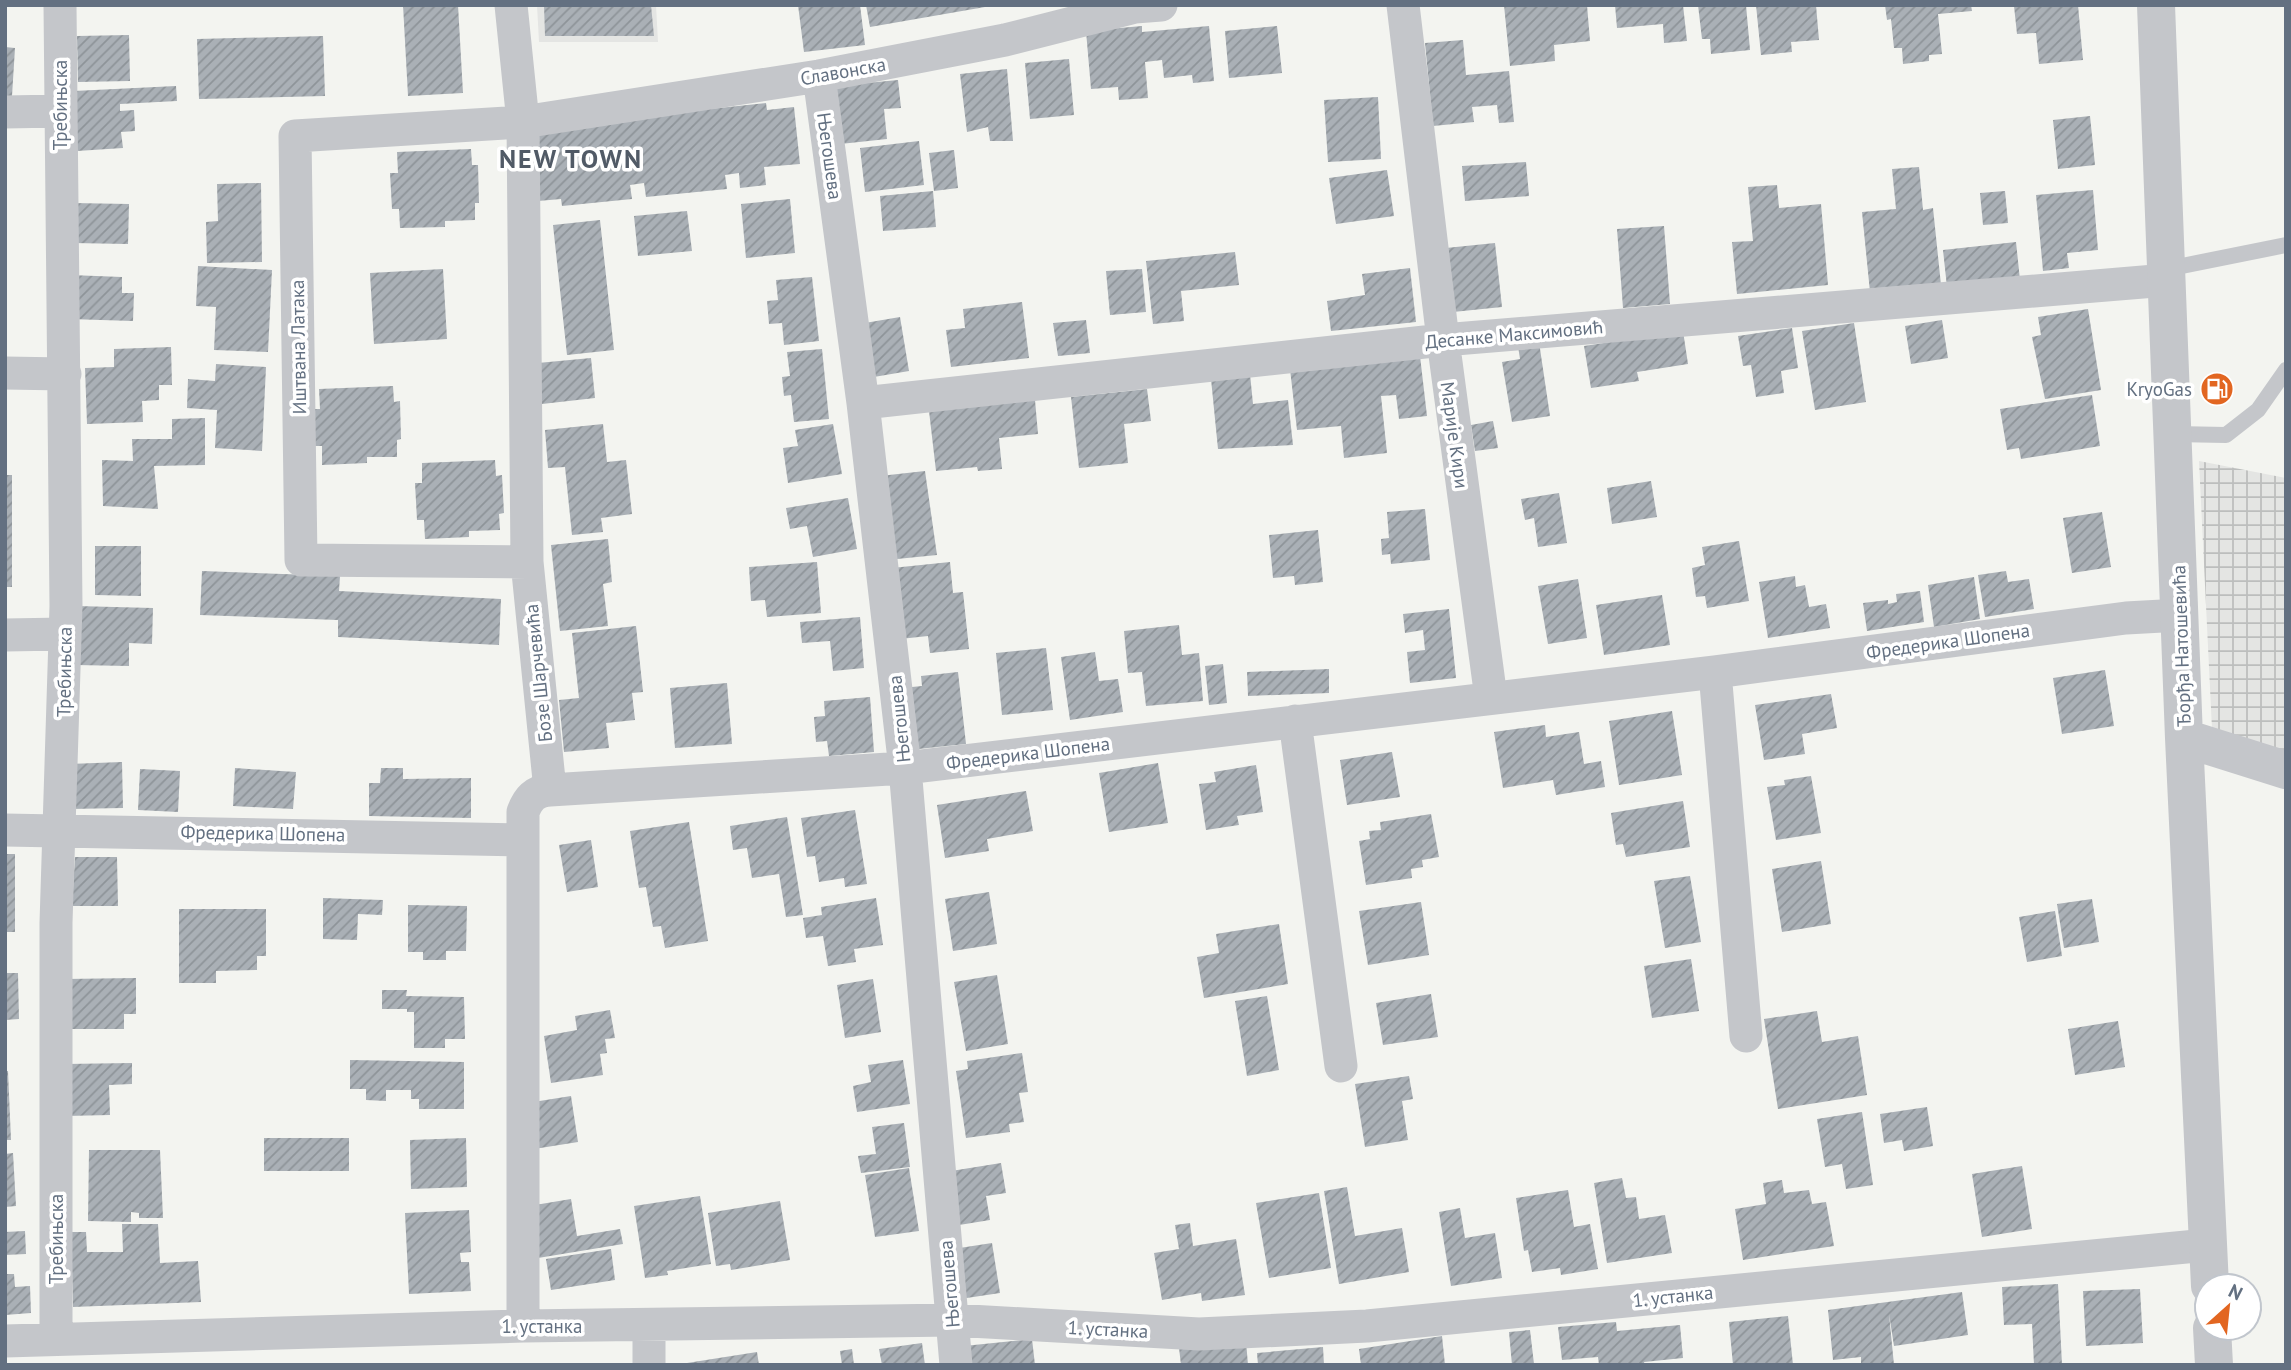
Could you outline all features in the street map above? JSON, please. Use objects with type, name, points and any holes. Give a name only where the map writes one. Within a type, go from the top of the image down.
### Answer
[{"type":"street","name":"Требињска","points":[[56,1339],[55,1034],[64,634],[65,374],[60,5]]},
{"type":"street","name":"Бозе Шарчевића","points":[[511,5],[523,122],[527,562],[550,790]]},
{"type":"street","name":"Славонска","points":[[523,122],[819,76],[1005,40],[1135,8],[1161,5]]},
{"type":"street","name":"Марије Кири","points":[[1403,5],[1443,340],[1491,698]]},
{"type":"street","name":"Ђорђа Натошевића","points":[[2156,5],[2184,738],[2209,1272]]},
{"type":"street","name":"Његошева","points":[[819,76],[863,403],[905,768],[956,1365]]},
{"type":"street","points":[[5,113],[60,111]]},
{"type":"street","name":"Иштвана Латака","points":[[523,122],[295,136],[301,560],[527,562]]},
{"type":"street","name":"Десанке Максимовић","points":[[863,403],[1443,340],[2167,274]]},
{"type":"street","points":[[5,373],[65,374]]},
{"type":"street","name":"Фредерика Шопена","points":[[550,790],[905,768],[1715,672],[2126,618],[2181,615]]},
{"type":"street","points":[[5,635],[64,634]]},
{"type":"street","points":[[1715,672],[1746,1036]]},
{"type":"street","points":[[1295,722],[1341,1066]]},
{"type":"street","points":[[2184,738],[2286,771]]},
{"type":"street","points":[[523,1326],[521,840],[523,813],[528,798],[541,790],[550,790]]},
{"type":"street","name":"Фредерика Шопена","points":[[5,830],[521,840]]},
{"type":"street","name":"1. устанка","points":[[5,1341],[523,1326],[952,1320],[1199,1334],[1367,1326],[2207,1245]]},
{"type":"street","points":[[649,1326],[649,1365]]},
{"type":"street","points":[[2213,1342],[2214,1365]]},
{"type":"lane","points":[[2167,274],[2286,245]]},
{"type":"lane","points":[[2174,434],[2226,435],[2258,410],[2286,370]]},
{"type":"shaded area","points":[[537,5],[656,5],[658,42],[539,42]]},
{"type":"shaded area","points":[[2199,461],[2286,478],[2286,770],[2212,729]]},
{"type":"building","points":[[403,5],[458,5],[463,93],[408,96]]},
{"type":"building","points":[[544,5],[651,5],[654,36],[545,36]]},
{"type":"building","points":[[798,5],[860,5],[865,45],[804,52]]},
{"type":"building","points":[[866,5],[985,5],[985,7],[870,27]]},
{"type":"building","points":[[1504,5],[1587,5],[1590,41],[1554,45],[1555,61],[1510,66]]},
{"type":"building","points":[[1615,5],[1683,5],[1687,41],[1664,43],[1663,24],[1617,28]]},
{"type":"building","points":[[1698,5],[1746,5],[1750,50],[1711,54],[1710,39],[1702,39]]},
{"type":"building","points":[[1756,5],[1816,5],[1819,40],[1791,42],[1792,52],[1761,55]]},
{"type":"building","points":[[1885,5],[1971,5],[1972,11],[1938,14],[1942,54],[1929,55],[1929,61],[1903,64],[1902,48],[1894,48],[1891,19],[1887,20]]},
{"type":"building","points":[[2078,5],[2083,60],[2039,64],[2036,33],[2017,34],[2014,6]]},
{"type":"building","points":[[1142,26],[1142,32],[1209,26],[1214,81],[1193,83],[1192,75],[1164,78],[1162,60],[1145,62],[1148,98],[1119,100],[1118,87],[1091,89],[1086,31]]},
{"type":"building","points":[[1277,26],[1282,73],[1229,78],[1225,31]]},
{"type":"building","points":[[129,35],[130,81],[78,82],[77,36]]},
{"type":"building","points":[[323,36],[325,96],[199,99],[197,39]]},
{"type":"building","points":[[1463,40],[1466,75],[1509,71],[1514,122],[1499,123],[1497,105],[1472,107],[1474,122],[1433,126],[1425,43]]},
{"type":"building","points":[[5,47],[15,48],[12,96],[5,96]]},
{"type":"building","points":[[1069,59],[1074,115],[1030,119],[1025,63]]},
{"type":"building","points":[[1007,69],[1013,141],[990,141],[988,127],[967,132],[960,74]]},
{"type":"building","points":[[898,80],[901,108],[884,109],[887,139],[831,145],[825,87]]},
{"type":"building","points":[[176,86],[177,101],[120,104],[120,111],[134,110],[135,131],[121,132],[123,148],[77,151],[74,91]]},
{"type":"building","points":[[1378,97],[1381,159],[1328,162],[1324,100]]},
{"type":"building","points":[[766,103],[767,110],[794,107],[800,164],[764,167],[766,185],[740,188],[739,173],[725,175],[727,189],[646,197],[644,183],[630,185],[632,199],[562,206],[561,199],[538,201],[531,133],[567,124]]},
{"type":"building","points":[[2090,116],[2095,165],[2058,169],[2053,120]]},
{"type":"building","points":[[919,141],[924,185],[865,192],[860,148]]},
{"type":"building","points":[[471,149],[472,165],[478,165],[479,203],[475,203],[475,220],[445,221],[445,227],[400,228],[399,209],[392,209],[390,173],[398,173],[397,152]]},
{"type":"building","points":[[954,150],[958,188],[934,191],[929,153]]},
{"type":"building","points":[[1526,162],[1529,196],[1465,201],[1462,166]]},
{"type":"building","points":[[1919,167],[1923,210],[1933,208],[1941,285],[1870,292],[1862,212],[1896,209],[1892,169]]},
{"type":"building","points":[[1387,170],[1394,216],[1336,224],[1329,178]]},
{"type":"building","points":[[261,183],[262,262],[207,263],[206,222],[218,221],[217,184]]},
{"type":"building","points":[[1777,185],[1779,208],[1821,204],[1828,285],[1737,294],[1732,242],[1753,241],[1748,187]]},
{"type":"building","points":[[2093,190],[2098,250],[2067,253],[2069,268],[2043,271],[2036,195]]},
{"type":"building","points":[[933,191],[936,227],[883,231],[880,196]]},
{"type":"building","points":[[2005,191],[2008,223],[1983,225],[1980,193]]},
{"type":"building","points":[[790,199],[795,253],[746,258],[741,204]]},
{"type":"building","points":[[72,203],[129,204],[128,244],[72,243]]},
{"type":"building","points":[[687,211],[692,251],[638,256],[634,216]]},
{"type":"building","points":[[600,220],[614,350],[567,355],[553,225]]},
{"type":"building","points":[[1664,226],[1670,304],[1623,308],[1617,229]]},
{"type":"building","points":[[2016,242],[2020,280],[1947,287],[1943,250]]},
{"type":"building","points":[[1495,243],[1502,307],[1453,312],[1446,248]]},
{"type":"building","points":[[1235,252],[1239,285],[1181,291],[1184,321],[1153,324],[1146,261]]},
{"type":"building","points":[[198,266],[272,270],[268,352],[214,350],[216,307],[196,306]]},
{"type":"building","points":[[1410,268],[1416,322],[1331,331],[1327,301],[1365,295],[1362,274]]},
{"type":"building","points":[[443,269],[447,339],[374,344],[370,273]]},
{"type":"building","points":[[1142,269],[1146,312],[1110,315],[1106,271]]},
{"type":"building","points":[[70,275],[122,277],[122,293],[134,293],[133,321],[69,319]]},
{"type":"building","points":[[812,277],[819,341],[784,345],[782,323],[769,324],[767,301],[778,300],[776,280]]},
{"type":"building","points":[[1022,302],[1029,358],[951,367],[946,330],[965,328],[963,309]]},
{"type":"building","points":[[2088,309],[2101,390],[2045,399],[2032,337],[2041,335],[2038,317]]},
{"type":"building","points":[[900,317],[909,371],[868,378],[859,324]]},
{"type":"building","points":[[1086,320],[1090,353],[1058,356],[1053,323]]},
{"type":"building","points":[[1942,320],[1948,358],[1911,364],[1905,326]]},
{"type":"building","points":[[1854,323],[1866,402],[1815,410],[1802,331]]},
{"type":"building","points":[[1792,328],[1798,368],[1781,371],[1784,393],[1756,397],[1751,365],[1743,366],[1738,336]]},
{"type":"building","points":[[1683,331],[1688,364],[1637,372],[1639,381],[1591,388],[1584,346]]},
{"type":"building","points":[[1539,342],[1550,416],[1512,422],[1502,362],[1520,359],[1518,346]]},
{"type":"building","points":[[171,347],[172,385],[159,385],[159,400],[142,401],[143,422],[87,424],[85,368],[114,367],[114,349]]},
{"type":"building","points":[[822,349],[829,419],[794,422],[791,395],[784,396],[782,377],[790,376],[787,352]]},
{"type":"building","points":[[1420,356],[1427,416],[1399,419],[1396,395],[1381,396],[1387,453],[1344,458],[1341,426],[1297,430],[1290,369]]},
{"type":"building","points":[[591,358],[595,398],[542,404],[538,363]]},
{"type":"building","points":[[216,364],[266,367],[262,451],[215,448],[217,410],[187,408],[188,379],[215,381]]},
{"type":"building","points":[[1250,374],[1253,404],[1288,400],[1293,445],[1218,449],[1211,379]]},
{"type":"building","points":[[393,386],[394,402],[400,401],[401,439],[397,440],[397,457],[367,457],[367,463],[322,465],[322,446],[314,446],[313,409],[320,409],[319,389]]},
{"type":"building","points":[[1147,389],[1151,421],[1124,424],[1128,463],[1079,468],[1071,397]]},
{"type":"building","points":[[2092,395],[2100,446],[2021,459],[2019,448],[2007,450],[2000,409]]},
{"type":"building","points":[[1035,400],[1038,434],[999,438],[1002,469],[978,471],[977,467],[936,471],[929,411]]},
{"type":"building","points":[[205,418],[205,465],[154,466],[158,509],[103,506],[102,460],[133,461],[132,439],[172,439],[172,419]]},
{"type":"building","points":[[1493,421],[1498,448],[1475,451],[1471,425]]},
{"type":"building","points":[[603,424],[607,462],[626,460],[632,514],[601,518],[603,532],[572,535],[565,467],[548,468],[545,430]]},
{"type":"building","points":[[833,424],[842,474],[788,483],[783,448],[798,446],[795,430]]},
{"type":"building","points":[[495,460],[496,476],[502,475],[504,513],[499,514],[500,530],[469,531],[469,537],[425,539],[424,520],[417,520],[415,483],[422,483],[422,463]]},
{"type":"building","points":[[925,471],[937,555],[897,559],[880,476]]},
{"type":"building","points":[[5,475],[12,475],[12,587],[5,587]]},
{"type":"building","points":[[1651,481],[1657,517],[1612,524],[1607,488]]},
{"type":"building","points":[[1559,493],[1567,543],[1538,547],[1534,518],[1525,520],[1521,499]]},
{"type":"building","points":[[848,498],[857,549],[813,557],[807,526],[790,529],[786,508]]},
{"type":"building","points":[[1425,509],[1430,560],[1391,564],[1390,554],[1382,555],[1381,539],[1389,538],[1387,512]]},
{"type":"building","points":[[2102,512],[2111,567],[2072,573],[2063,518]]},
{"type":"building","points":[[1318,530],[1323,582],[1295,585],[1294,576],[1273,578],[1269,535]]},
{"type":"building","points":[[608,539],[612,582],[603,584],[608,626],[560,631],[551,545]]},
{"type":"building","points":[[1739,541],[1749,601],[1707,608],[1705,596],[1696,597],[1692,568],[1705,565],[1702,547]]},
{"type":"building","points":[[95,546],[141,546],[141,596],[95,595]]},
{"type":"building","points":[[817,562],[821,613],[767,617],[765,600],[751,601],[749,567]]},
{"type":"building","points":[[950,562],[953,593],[963,592],[969,649],[930,653],[928,636],[900,639],[892,568]]},
{"type":"building","points":[[202,571],[340,576],[339,591],[501,599],[499,645],[338,637],[338,620],[200,615]]},
{"type":"building","points":[[2006,571],[2008,582],[2029,579],[2034,609],[1985,617],[1978,575]]},
{"type":"building","points":[[1795,576],[1796,587],[1805,585],[1809,607],[1826,604],[1830,628],[1768,638],[1759,582]]},
{"type":"building","points":[[1974,577],[1980,619],[1934,627],[1928,585]]},
{"type":"building","points":[[1578,579],[1587,638],[1548,644],[1538,586]]},
{"type":"building","points":[[1920,591],[1924,622],[1867,631],[1863,603],[1888,600],[1888,604],[1897,602],[1896,594]]},
{"type":"building","points":[[1662,595],[1670,645],[1604,655],[1596,605]]},
{"type":"building","points":[[76,606],[153,608],[152,644],[129,643],[129,666],[75,665]]},
{"type":"building","points":[[1449,609],[1456,678],[1410,683],[1407,652],[1425,650],[1423,630],[1405,633],[1403,614]]},
{"type":"building","points":[[860,617],[864,668],[833,671],[830,641],[802,643],[800,622]]},
{"type":"building","points":[[1179,625],[1182,655],[1199,653],[1203,701],[1146,706],[1142,672],[1128,673],[1124,631]]},
{"type":"building","points":[[636,626],[643,692],[632,693],[635,720],[606,723],[609,748],[564,752],[559,700],[579,698],[572,633]]},
{"type":"building","points":[[1046,648],[1053,710],[1002,715],[996,653]]},
{"type":"building","points":[[1095,652],[1099,681],[1118,679],[1123,712],[1070,720],[1061,657]]},
{"type":"building","points":[[1223,664],[1227,703],[1209,705],[1205,666]]},
{"type":"building","points":[[1329,669],[1329,693],[1248,696],[1247,672]]},
{"type":"building","points":[[2105,670],[2114,726],[2062,734],[2053,678]]},
{"type":"building","points":[[958,672],[966,744],[909,750],[902,688],[922,686],[921,676]]},
{"type":"building","points":[[727,683],[732,744],[675,748],[670,688]]},
{"type":"building","points":[[1831,694],[1837,728],[1802,734],[1805,754],[1764,760],[1755,705]]},
{"type":"building","points":[[870,697],[874,752],[829,756],[827,741],[816,742],[814,717],[825,716],[824,701]]},
{"type":"building","points":[[1672,711],[1682,775],[1619,785],[1609,721]]},
{"type":"building","points":[[1545,725],[1546,737],[1579,732],[1584,764],[1601,761],[1605,787],[1556,795],[1553,780],[1503,788],[1494,732]]},
{"type":"building","points":[[1392,752],[1400,797],[1347,805],[1340,760]]},
{"type":"building","points":[[122,762],[123,808],[70,809],[69,764]]},
{"type":"building","points":[[1158,763],[1168,823],[1109,832],[1099,773]]},
{"type":"building","points":[[1256,765],[1263,812],[1237,816],[1239,825],[1206,830],[1199,784],[1216,782],[1214,772]]},
{"type":"building","points":[[235,768],[296,772],[293,809],[233,806]]},
{"type":"building","points":[[381,768],[403,768],[403,779],[471,778],[471,818],[369,816],[369,783],[380,783]]},
{"type":"building","points":[[140,769],[180,771],[178,812],[138,810]]},
{"type":"building","points":[[1811,776],[1821,833],[1776,840],[1767,787],[1785,785],[1784,780]]},
{"type":"building","points":[[1026,791],[1033,831],[987,839],[989,851],[945,858],[937,805]]},
{"type":"building","points":[[1683,801],[1690,847],[1626,857],[1623,844],[1616,845],[1611,813]]},
{"type":"building","points":[[855,810],[867,884],[845,887],[844,878],[819,882],[815,856],[807,857],[801,818]]},
{"type":"building","points":[[1431,814],[1439,857],[1422,860],[1423,867],[1411,869],[1412,878],[1366,885],[1359,841],[1370,839],[1369,831],[1381,830],[1380,822]]},
{"type":"building","points":[[787,817],[803,915],[786,917],[779,874],[752,878],[747,848],[733,850],[730,826]]},
{"type":"building","points":[[689,822],[708,941],[665,948],[661,926],[653,927],[646,887],[639,888],[630,831]]},
{"type":"building","points":[[591,840],[598,887],[567,892],[559,845]]},
{"type":"building","points":[[5,854],[15,854],[15,932],[5,932]]},
{"type":"building","points":[[75,857],[117,857],[118,906],[72,906]]},
{"type":"building","points":[[1821,861],[1831,924],[1782,932],[1772,869]]},
{"type":"building","points":[[1690,876],[1701,942],[1665,948],[1654,881]]},
{"type":"building","points":[[989,892],[997,944],[953,951],[945,899]]},
{"type":"building","points":[[323,898],[383,900],[382,915],[358,914],[357,940],[323,939]]},
{"type":"building","points":[[876,898],[883,945],[854,949],[856,962],[828,966],[823,936],[806,938],[803,918],[822,915],[821,907]]},
{"type":"building","points":[[2092,899],[2099,942],[2064,948],[2057,904]]},
{"type":"building","points":[[1421,902],[1429,955],[1368,965],[1359,911]]},
{"type":"building","points":[[408,905],[467,906],[466,951],[446,951],[446,960],[423,960],[423,952],[408,952]]},
{"type":"building","points":[[179,909],[266,909],[266,956],[257,956],[257,970],[216,971],[216,983],[179,983]]},
{"type":"building","points":[[2055,911],[2062,956],[2027,962],[2019,917]]},
{"type":"building","points":[[1279,924],[1288,984],[1204,998],[1197,957],[1219,953],[1216,934]]},
{"type":"building","points":[[1691,959],[1699,1011],[1652,1018],[1644,966]]},
{"type":"building","points":[[5,973],[18,973],[19,1019],[5,1020]]},
{"type":"building","points":[[997,975],[1008,1044],[966,1051],[954,982]]},
{"type":"building","points":[[136,978],[136,1014],[124,1014],[124,1029],[66,1029],[65,979]]},
{"type":"building","points":[[873,979],[881,1032],[845,1038],[837,985]]},
{"type":"building","points":[[382,990],[407,990],[406,996],[464,997],[465,1039],[445,1039],[445,1048],[414,1048],[414,1012],[407,1012],[407,1009],[382,1009]]},
{"type":"building","points":[[1431,994],[1438,1037],[1383,1045],[1376,1003]]},
{"type":"building","points":[[1267,996],[1279,1070],[1247,1076],[1235,1001]]},
{"type":"building","points":[[610,1010],[615,1038],[605,1039],[607,1053],[600,1054],[603,1075],[551,1083],[544,1036],[577,1030],[575,1016]]},
{"type":"building","points":[[1817,1011],[1822,1042],[1858,1036],[1867,1095],[1778,1109],[1764,1019]]},
{"type":"building","points":[[2118,1021],[2125,1067],[2075,1075],[2068,1029]]},
{"type":"building","points":[[1022,1053],[1028,1092],[1019,1093],[1024,1122],[1009,1124],[1010,1132],[966,1138],[956,1071],[968,1069],[967,1061]]},
{"type":"building","points":[[350,1060],[464,1062],[464,1109],[419,1109],[419,1099],[411,1099],[411,1090],[386,1090],[386,1101],[366,1100],[366,1089],[350,1089]]},
{"type":"building","points":[[903,1060],[910,1104],[857,1112],[853,1086],[871,1082],[868,1065]]},
{"type":"building","points":[[132,1063],[132,1084],[109,1085],[110,1115],[66,1116],[65,1064]]},
{"type":"building","points":[[5,1071],[8,1071],[11,1140],[5,1140]]},
{"type":"building","points":[[1409,1076],[1413,1099],[1402,1101],[1408,1140],[1365,1147],[1355,1084]]},
{"type":"building","points":[[571,1096],[578,1142],[534,1149],[527,1103]]},
{"type":"building","points":[[1927,1107],[1933,1146],[1904,1151],[1902,1140],[1884,1143],[1880,1114]]},
{"type":"building","points":[[1862,1112],[1873,1185],[1846,1189],[1842,1164],[1825,1167],[1817,1119]]},
{"type":"building","points":[[904,1123],[910,1167],[861,1173],[858,1156],[876,1154],[872,1127]]},
{"type":"building","points":[[264,1138],[349,1138],[349,1171],[264,1171]]},
{"type":"building","points":[[466,1138],[467,1187],[411,1189],[410,1140]]},
{"type":"building","points":[[89,1150],[160,1150],[163,1218],[139,1218],[139,1213],[131,1212],[131,1222],[88,1221]]},
{"type":"building","points":[[13,1153],[16,1206],[5,1207],[5,1154]]},
{"type":"building","points":[[1001,1163],[1006,1193],[986,1196],[990,1220],[953,1226],[945,1172]]},
{"type":"building","points":[[2022,1166],[2032,1229],[1982,1237],[1972,1174]]},
{"type":"building","points":[[909,1168],[919,1231],[875,1237],[865,1175]]},
{"type":"building","points":[[1622,1178],[1626,1198],[1636,1197],[1639,1219],[1665,1215],[1672,1253],[1607,1263],[1594,1183]]},
{"type":"building","points":[[1782,1180],[1784,1193],[1809,1190],[1812,1204],[1826,1202],[1834,1246],[1743,1260],[1735,1209],[1766,1204],[1763,1183]]},
{"type":"building","points":[[1347,1187],[1355,1236],[1402,1228],[1409,1272],[1339,1284],[1324,1191]]},
{"type":"building","points":[[1568,1190],[1574,1227],[1590,1224],[1598,1269],[1561,1275],[1560,1268],[1532,1272],[1528,1250],[1524,1251],[1516,1198]]},
{"type":"building","points":[[1319,1193],[1331,1268],[1269,1278],[1256,1203]]},
{"type":"building","points":[[700,1196],[711,1264],[667,1271],[668,1275],[645,1278],[634,1206]]},
{"type":"building","points":[[571,1199],[577,1236],[620,1229],[623,1244],[538,1258],[529,1206]]},
{"type":"building","points":[[780,1201],[790,1260],[731,1270],[730,1264],[716,1266],[708,1213]]},
{"type":"building","points":[[1460,1208],[1465,1238],[1495,1233],[1502,1278],[1451,1286],[1439,1212]]},
{"type":"building","points":[[469,1210],[471,1252],[460,1253],[461,1262],[469,1262],[471,1291],[409,1294],[405,1213]]},
{"type":"building","points":[[1190,1223],[1193,1246],[1236,1239],[1245,1295],[1202,1301],[1201,1293],[1162,1300],[1154,1253],[1179,1249],[1175,1225]]},
{"type":"building","points":[[122,1224],[158,1224],[160,1263],[198,1261],[201,1302],[73,1307],[71,1232],[86,1232],[87,1252],[123,1252]]},
{"type":"building","points":[[25,1231],[26,1254],[5,1255],[5,1232]]},
{"type":"building","points":[[992,1243],[1000,1293],[960,1299],[953,1249]]},
{"type":"building","points":[[611,1249],[615,1280],[551,1290],[546,1259]]},
{"type":"building","points":[[5,1274],[14,1274],[15,1287],[30,1286],[31,1313],[5,1315]]},
{"type":"building","points":[[2058,1284],[2062,1365],[2034,1365],[2032,1324],[2004,1325],[2002,1287]]},
{"type":"building","points":[[2140,1289],[2143,1343],[2086,1346],[2083,1291]]},
{"type":"building","points":[[1962,1292],[1968,1335],[1894,1346],[1889,1314],[1894,1365],[1861,1365],[1861,1357],[1833,1360],[1828,1310]]},
{"type":"building","points":[[1788,1316],[1793,1365],[1733,1365],[1729,1322]]},
{"type":"building","points":[[1616,1322],[1617,1331],[1680,1325],[1683,1358],[1644,1362],[1645,1365],[1599,1365],[1598,1357],[1562,1360],[1558,1327]]},
{"type":"building","points":[[1530,1330],[1534,1364],[1512,1365],[1509,1332]]},
{"type":"building","points":[[1442,1336],[1445,1365],[1361,1365],[1359,1349]]},
{"type":"building","points":[[1032,1339],[1035,1365],[966,1365],[964,1346]]},
{"type":"building","points":[[1246,1341],[1248,1365],[1181,1365],[1179,1348]]},
{"type":"building","points":[[922,1343],[925,1365],[882,1365],[879,1349]]},
{"type":"building","points":[[1323,1347],[1324,1365],[1258,1365],[1257,1353]]},
{"type":"building","points":[[852,1349],[854,1365],[842,1365],[840,1351]]},
{"type":"building","points":[[757,1352],[759,1365],[687,1365],[687,1363]]},
{"type":"place","name":"KryoGas","points":[[2217,389]]},
{"type":"district","name":"NEW TOWN","points":[[571,159]]}]
